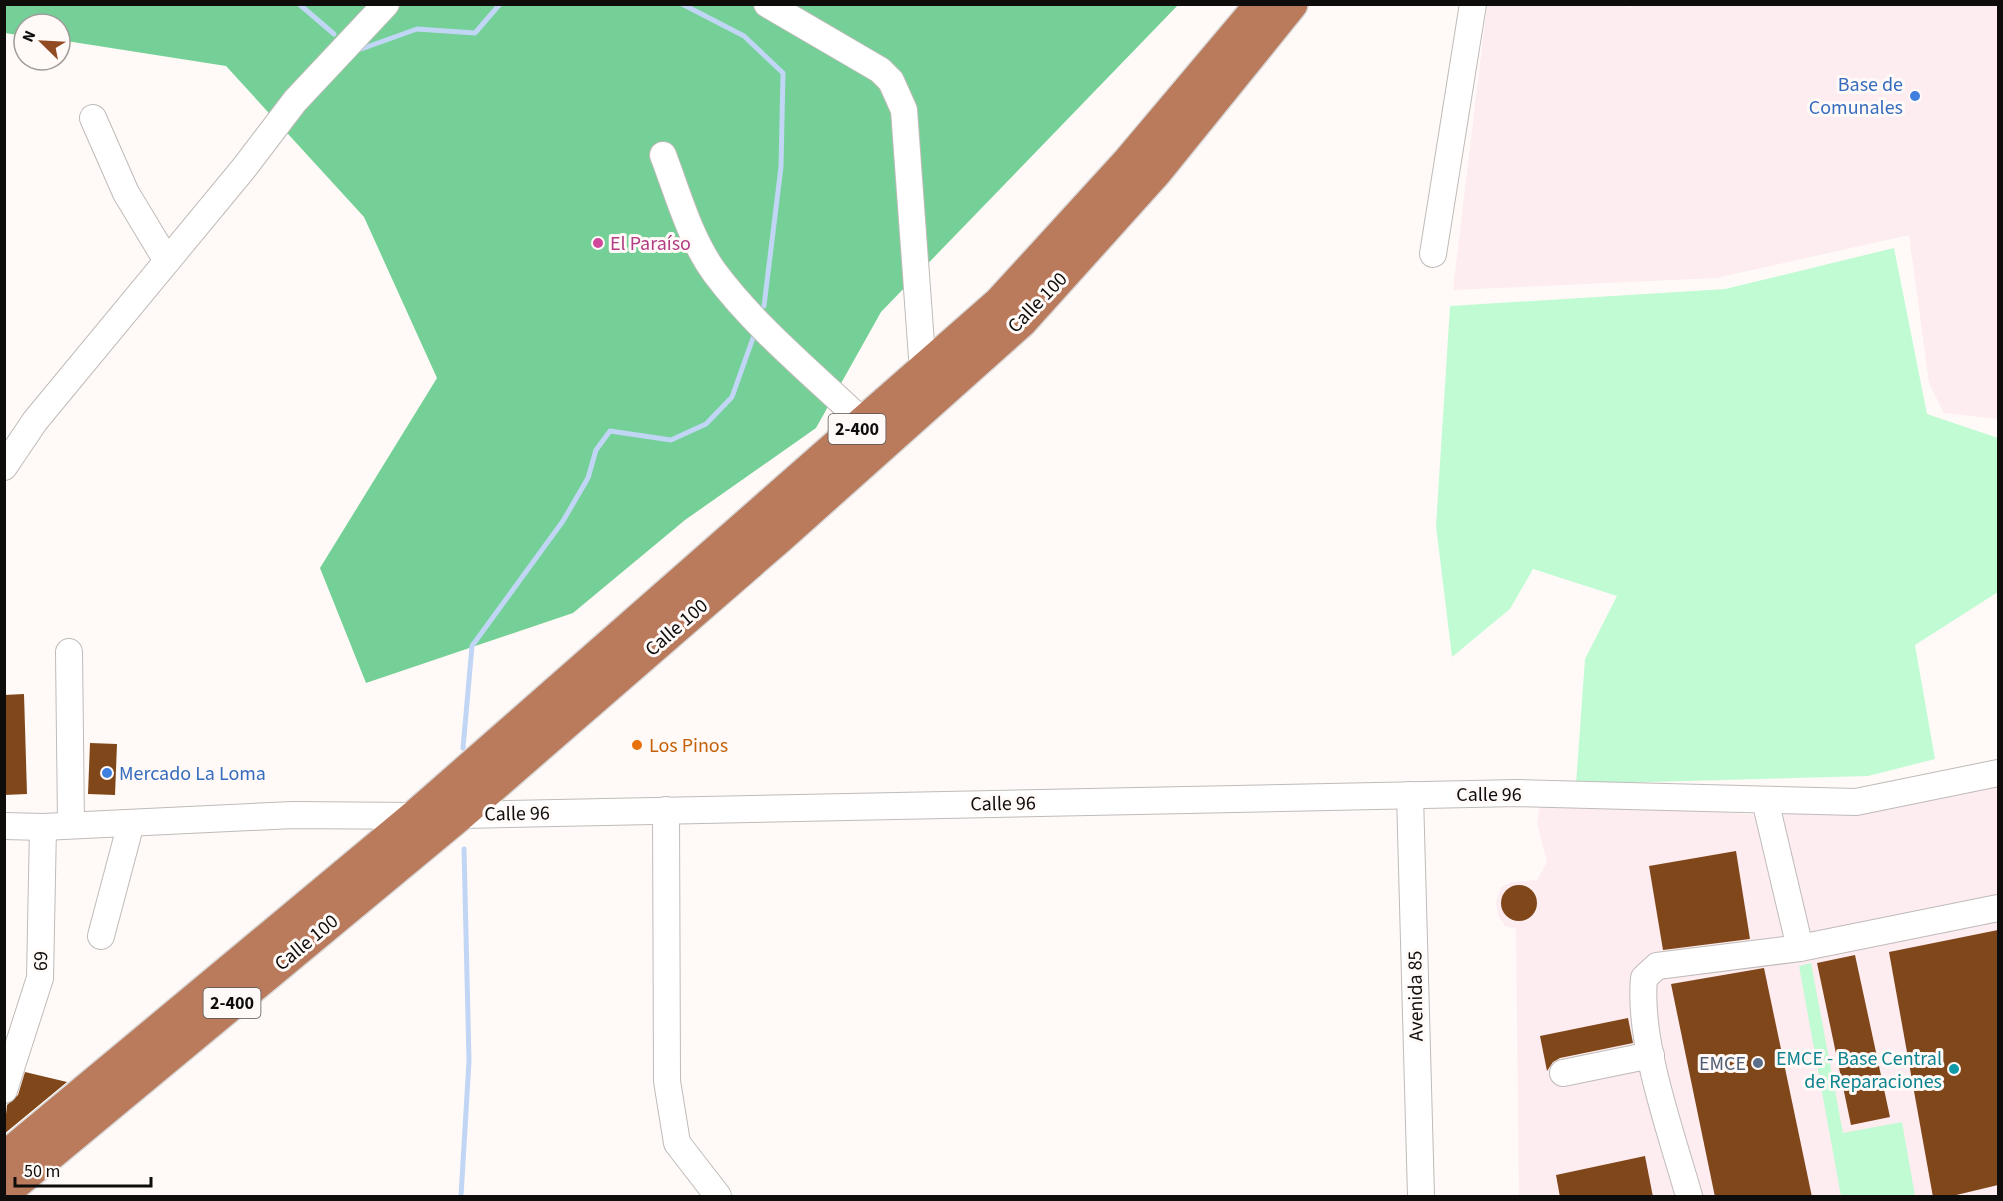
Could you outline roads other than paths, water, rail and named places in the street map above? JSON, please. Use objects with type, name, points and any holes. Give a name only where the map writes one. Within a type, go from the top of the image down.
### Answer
[{"type":"highway","name":"Calle 100","points":[[4,1159],[416,816],[1000,303],[1128,163],[1262,4]]},
{"type":"highway","name":"Calle 100","points":[[4,1192],[460,814],[779,537],[1021,321],[1156,171],[1291,4]]},
{"type":"street","points":[[4,467],[35,421],[295,101],[386,4]]},
{"type":"street","points":[[766,4],[879,70],[891,81],[899,95],[904,110],[907,144],[923,371]]},
{"type":"street","points":[[1433,254],[1473,4]]},
{"type":"street","points":[[93,118],[126,193],[167,261]]},
{"type":"street","points":[[663,155],[682,207],[715,272],[777,340],[864,423]]},
{"type":"street","points":[[69,651],[71,825]]},
{"type":"street","name":"Calle 96","points":[[4,826],[43,827],[293,815],[416,816],[1518,793],[1856,802],[1998,773]]},
{"type":"street","name":"Avenida 85","points":[[1410,795],[1421,1197]]},
{"type":"street","points":[[1765,800],[1800,948]]},
{"type":"street","points":[[666,810],[667,1081],[677,1143],[718,1197]]},
{"type":"street","points":[[101,936],[131,823]]},
{"type":"street","name":"69","points":[[4,1090],[40,978],[43,827]]},
{"type":"street","points":[[1689,1197],[1651,1055],[1642,995],[1644,978],[1657,966],[1800,948],[1998,908]]},
{"type":"street","points":[[1563,1073],[1651,1055]]},
{"type":"waterway","points":[[299,4],[334,34]]},
{"type":"waterway","points":[[361,49],[417,29],[475,33],[500,4]]},
{"type":"waterway","points":[[682,4],[744,36],[783,73],[781,167],[764,306]]},
{"type":"waterway","points":[[463,748],[472,646],[563,521],[588,478],[596,450],[610,431],[671,440],[706,424],[732,397],[753,338]]},
{"type":"waterway","points":[[461,1196],[469,1061],[464,849]]},
{"type":"place","name":"Base de Comunales","points":[[1915,96]]},
{"type":"place","name":"El Paraíso","points":[[598,243]]},
{"type":"place","name":"Los Pinos","points":[[637,745]]},
{"type":"place","name":"Mercado La Loma","points":[[107,773]]},
{"type":"place","name":"EMCE","points":[[1758,1063]]},
{"type":"place","name":"EMCE - Base Central de Reparaciones","points":[[1954,1069]]}]
